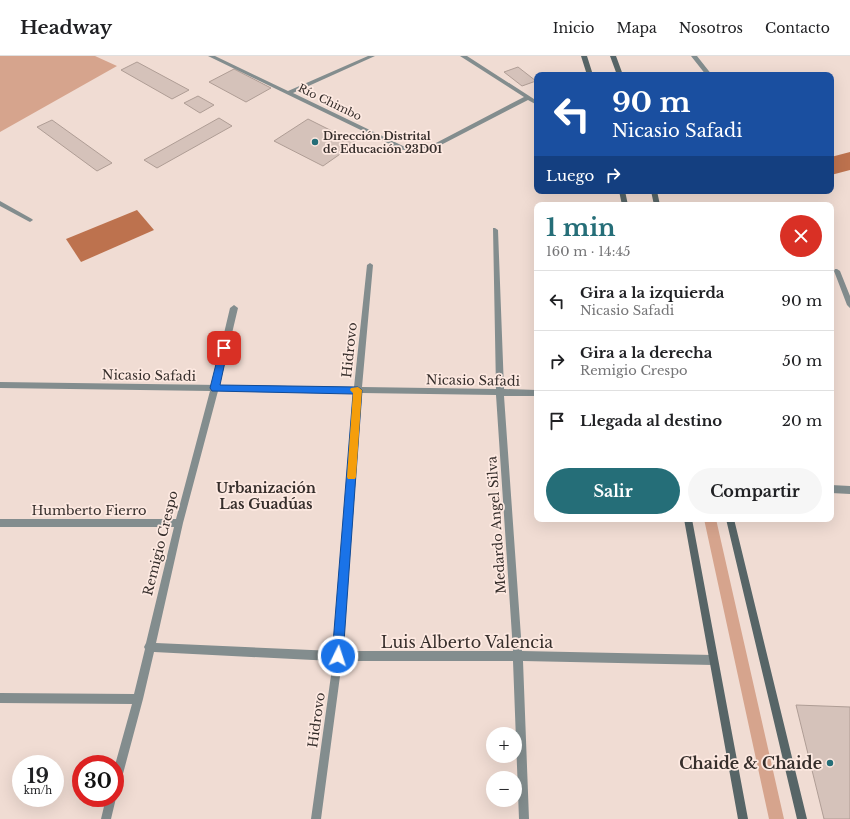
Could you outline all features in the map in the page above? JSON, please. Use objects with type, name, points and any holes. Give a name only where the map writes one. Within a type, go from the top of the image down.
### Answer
[{"type":"main road","points":[[584,56],[589,72]]},
{"type":"main road","points":[[613,56],[619,72]]},
{"type":"main road","points":[[689,522],[742,819]]},
{"type":"main road","points":[[731,522],[802,819]]},
{"type":"street","name":"Río Chimbo","points":[[211,56],[402,148],[435,146],[527,98]]},
{"type":"street","points":[[289,93],[372,56]]},
{"type":"street","points":[[463,56],[534,102]]},
{"type":"street","points":[[694,56],[707,72]]},
{"type":"street","points":[[0,202],[30,220]]},
{"type":"street","name":"Medardo Angel Silva","points":[[495,230],[500,393],[518,656],[524,819]]},
{"type":"street","name":"Hidrovo","points":[[316,819],[338,656],[358,390],[370,265]]},
{"type":"street","points":[[837,271],[850,305]]},
{"type":"street","name":"Remigio Crespo","points":[[123,755],[138,699],[179,523],[215,388],[234,308]]},
{"type":"street","name":"Nicasio Safadi","points":[[0,385],[534,393]]},
{"type":"street","points":[[834,489],[850,490]]},
{"type":"street","name":"Humberto Fierro","points":[[0,523],[179,523]]},
{"type":"street","name":"Luis Alberto Valencia","points":[[149,647],[338,656],[518,656],[713,660]]},
{"type":"street","points":[[0,698],[138,699]]},
{"type":"street","points":[[106,819],[109,807]]},
{"type":"shaded area","points":[[0,56],[95,56],[117,66],[0,132]]},
{"type":"shaded area","points":[[137,210],[154,230],[81,262],[66,239]]},
{"type":"shaded area","points":[[705,522],[717,522],[784,819],[769,819]]},
{"type":"building","points":[[137,62],[189,90],[172,99],[121,70]]},
{"type":"building","points":[[518,67],[534,79],[534,82],[522,86],[504,72]]},
{"type":"building","points":[[234,69],[271,88],[246,102],[209,82]]},
{"type":"building","points":[[198,96],[214,105],[200,113],[184,103]]},
{"type":"building","points":[[219,118],[232,126],[157,168],[144,160]]},
{"type":"building","name":"Dirección Distrital de Educación 23D01","points":[[308,119],[356,143],[323,166],[274,141]]},
{"type":"building","points":[[52,120],[112,163],[97,171],[37,127]]},
{"type":"building","name":"Chaide & Chaide","points":[[796,705],[850,707],[850,819],[824,819]]},
{"type":"waterway","points":[[834,166],[850,160]]},
{"type":"slow traffic","points":[[351,477],[358,390],[354,390]]},
{"type":"place","name":"Dirección Distrital de Educación 23D01","points":[[315,142]]},
{"type":"place","name":"Chaide & Chaide","points":[[830,763]]},
{"type":"district","name":"Urbanización Las Guadúas","points":[[266,496]]},
{"type":"route","points":[[224,348],[215,388],[358,390],[338,656]]}]
